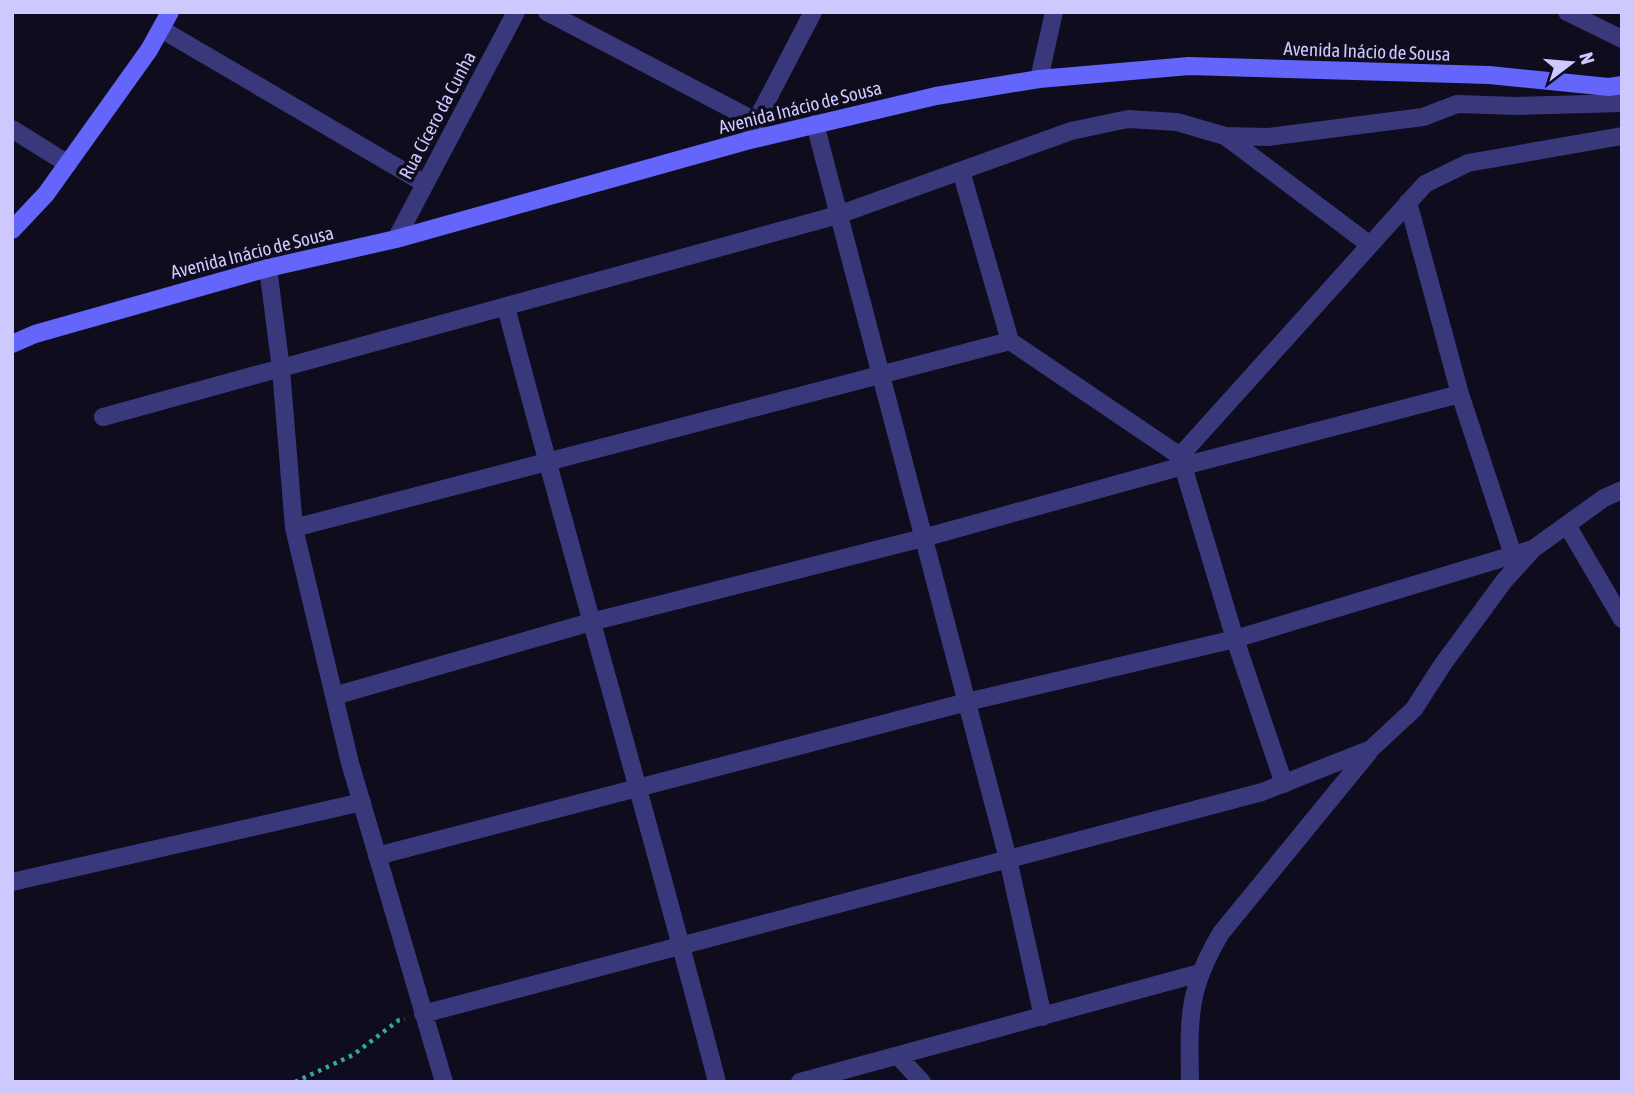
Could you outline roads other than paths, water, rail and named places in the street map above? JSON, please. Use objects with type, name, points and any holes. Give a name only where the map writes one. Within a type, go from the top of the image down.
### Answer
[{"type":"main road","points":[[12,230],[46,194],[68,164],[149,50],[170,12]]},
{"type":"main road","name":"Avenida Inácio de Sousa","points":[[12,344],[35,334],[268,268],[396,239],[746,141],[936,96],[1038,79],[1189,66],[1489,75],[1622,85]]},
{"type":"street","name":"Rua Cícero da Cunha","points":[[396,239],[516,12]]},
{"type":"street","points":[[548,12],[757,122]]},
{"type":"street","points":[[746,141],[813,12]]},
{"type":"street","points":[[1038,79],[1054,12]]},
{"type":"street","points":[[1567,12],[1622,38]]},
{"type":"street","points":[[161,29],[424,183]]},
{"type":"street","points":[[103,417],[838,215],[1071,131],[1128,119],[1177,122],[1225,136],[1268,137],[1423,117],[1457,104],[1517,106],[1622,103]]},
{"type":"street","points":[[815,124],[1008,859],[1043,1017]]},
{"type":"street","points":[[12,130],[68,164]]},
{"type":"street","points":[[1225,136],[1370,245]]},
{"type":"street","points":[[1181,461],[1424,184],[1468,163],[1622,136]]},
{"type":"street","points":[[961,171],[1010,341],[1181,461],[1284,784]]},
{"type":"street","points":[[1408,202],[1460,394],[1513,555]]},
{"type":"street","points":[[268,268],[281,369],[294,528],[362,802],[444,1082]]},
{"type":"street","points":[[506,307],[717,1082]]},
{"type":"street","points":[[294,528],[1010,341]]},
{"type":"street","points":[[334,696],[591,622],[923,538],[1181,461],[1460,394]]},
{"type":"street","points":[[1190,1082],[1189,1018],[1192,996],[1200,973],[1221,933],[1371,749],[1414,709],[1443,664],[1504,581],[1533,549],[1604,498],[1622,490]]},
{"type":"street","points":[[1567,525],[1622,619]]},
{"type":"street","points":[[377,856],[967,702],[1236,639],[1533,549]]},
{"type":"street","points":[[423,1014],[1262,792],[1371,749]]},
{"type":"street","points":[[12,882],[362,802]]},
{"type":"street","points":[[800,1082],[1200,973]]},
{"type":"street","points":[[898,1056],[922,1082]]}]
